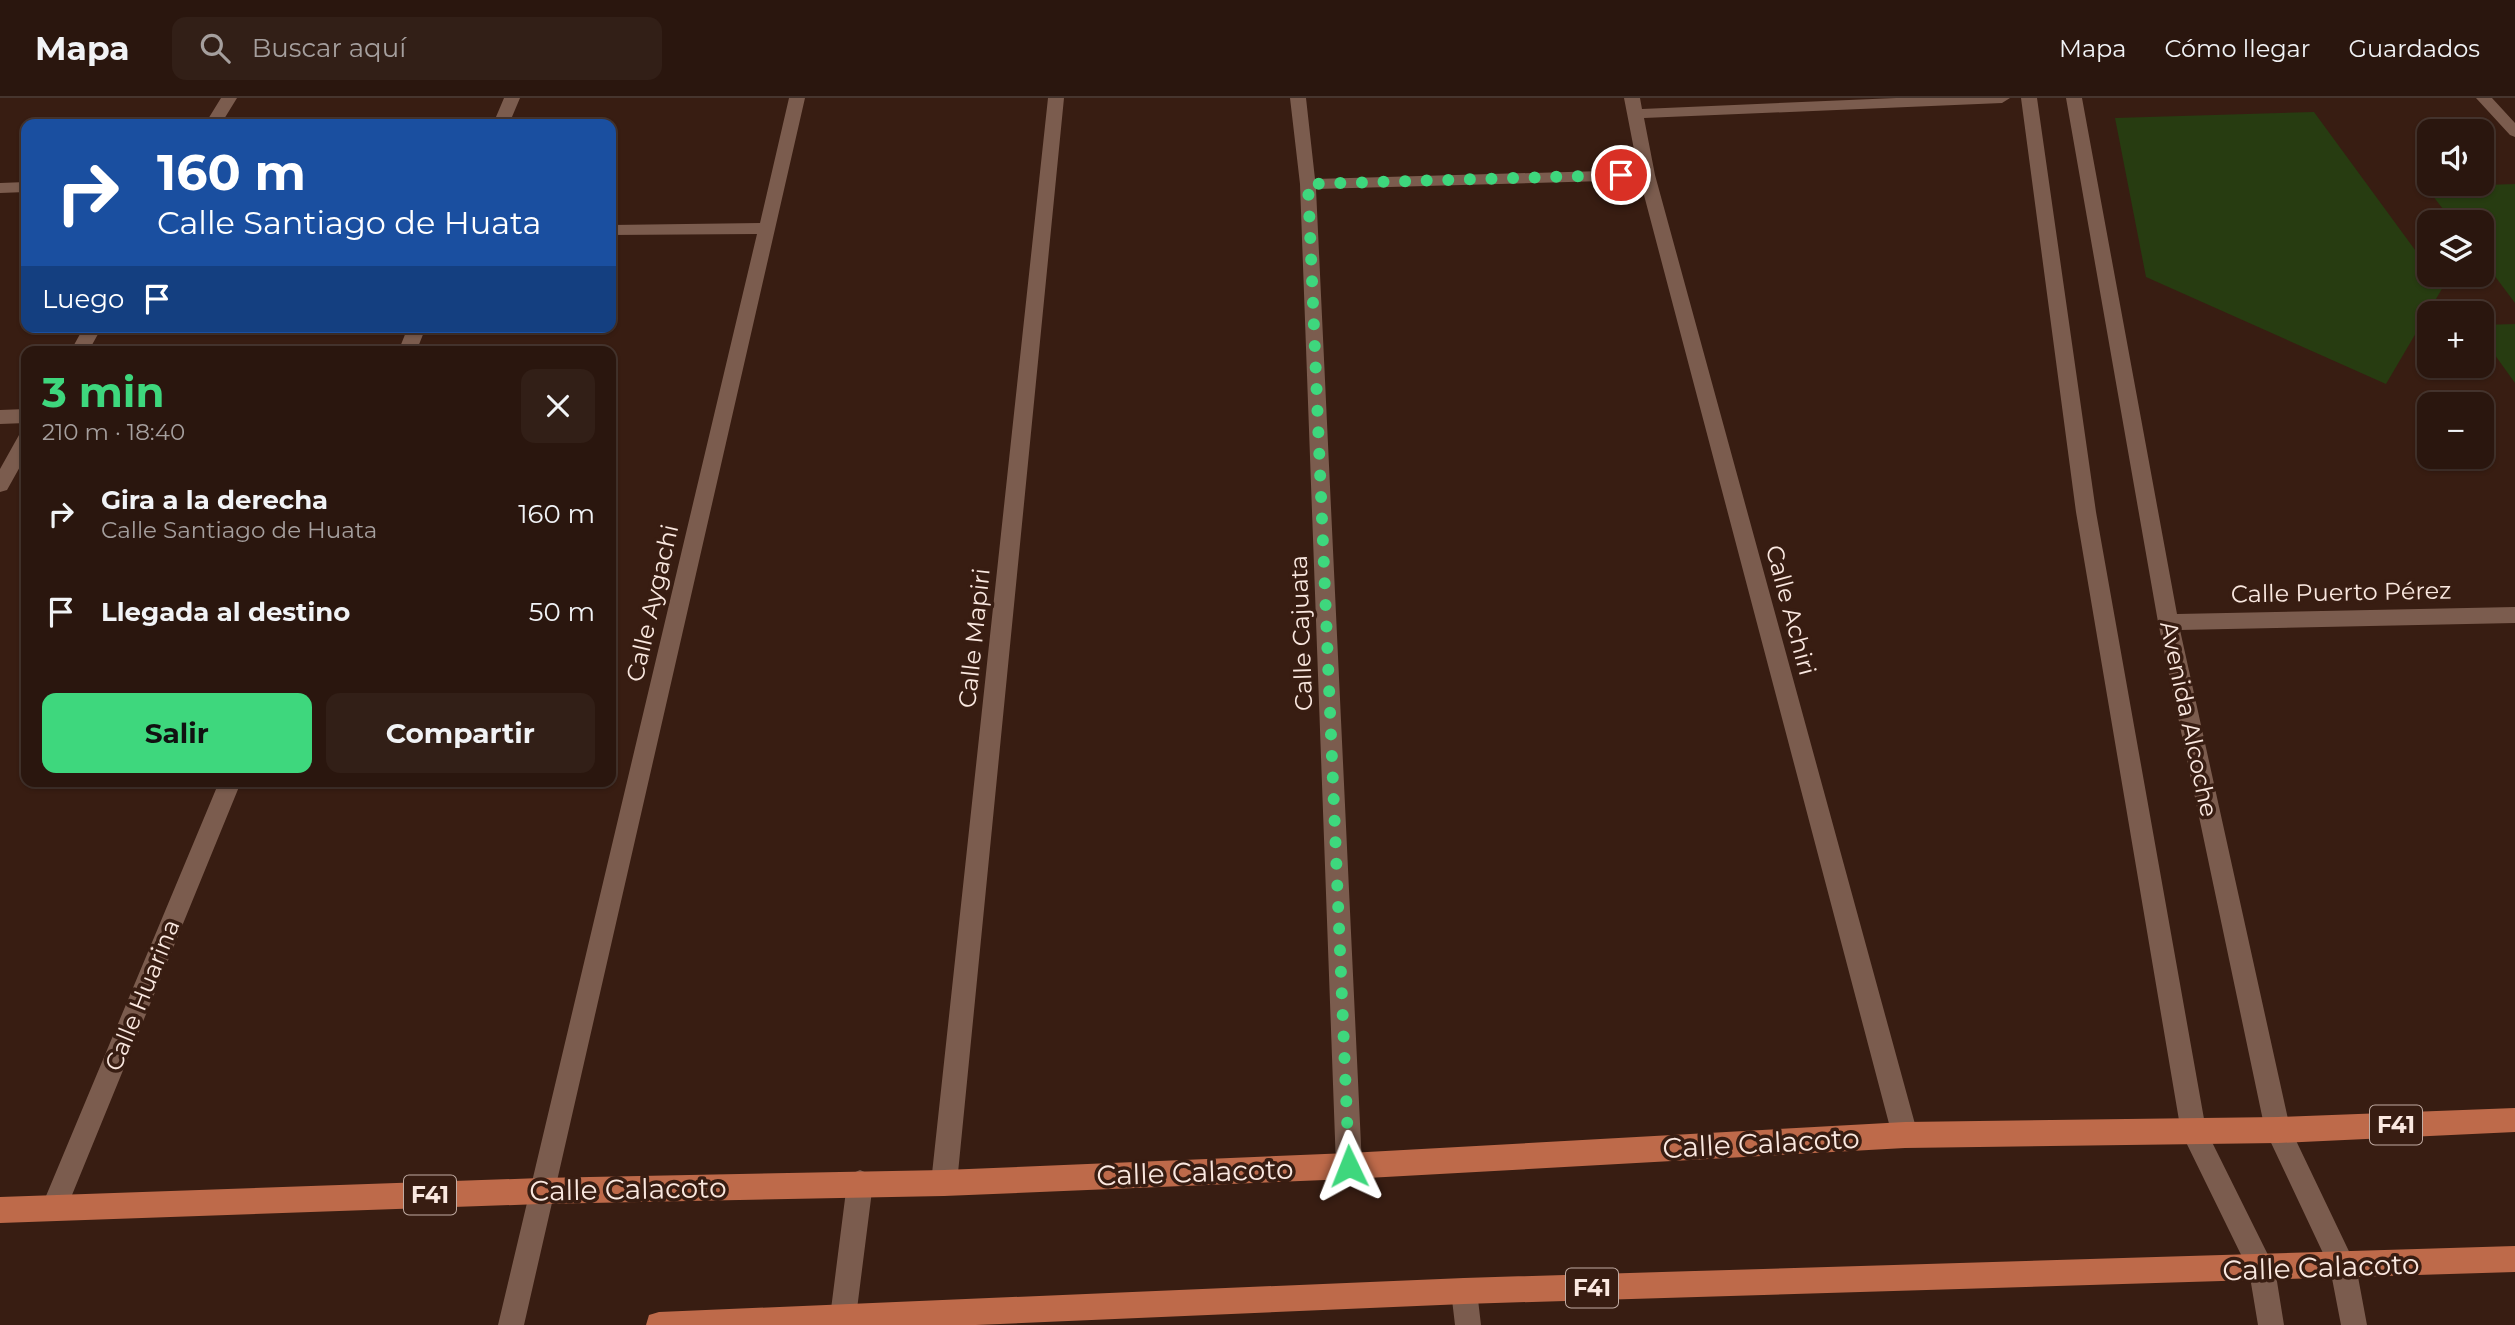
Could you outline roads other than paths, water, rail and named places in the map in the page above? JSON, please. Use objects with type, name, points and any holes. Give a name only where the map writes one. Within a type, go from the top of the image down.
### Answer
[{"type":"main road","name":"Calle Calacoto","points":[[0,1210],[541,1191],[944,1183],[1349,1166],[1905,1135],[2194,1132],[2515,1121]]},
{"type":"main road","name":"Calle Calacoto","points":[[659,1325],[842,1322],[1464,1291],[2262,1269],[2515,1259]]},
{"type":"street","points":[[216,119],[229,98]]},
{"type":"street","points":[[503,119],[512,98]]},
{"type":"street","name":"Calle Aygachi","points":[[511,1325],[797,98]]},
{"type":"street","name":"Calle Mapiri","points":[[944,1183],[1056,98]]},
{"type":"street","name":"Calle Cajuata","points":[[1298,98],[1308,184],[1349,1166]]},
{"type":"street","points":[[1634,106],[2003,98]]},
{"type":"street","points":[[2029,98],[2085,512],[2194,1132],[2262,1269],[2271,1325]]},
{"type":"street","name":"Avenida Alcoche","points":[[2074,98],[2168,622],[2278,1130],[2343,1266],[2354,1325]]},
{"type":"street","points":[[2484,98],[2515,132]]},
{"type":"street","name":"Calle Achiri","points":[[1634,106],[1647,175],[1905,1135]]},
{"type":"street","points":[[1308,184],[1647,175]]},
{"type":"street","points":[[0,188],[21,187]]},
{"type":"street","points":[[616,230],[767,228]]},
{"type":"street","points":[[0,417],[21,416]]},
{"type":"street","points":[[0,485],[21,449]]},
{"type":"street","name":"Calle Puerto Pérez","points":[[2168,622],[2515,615]]},
{"type":"street","name":"Calle Huarina","points":[[54,1208],[227,787]]},
{"type":"street","points":[[842,1322],[860,1183]]},
{"type":"street","points":[[1464,1291],[1468,1325]]}]
